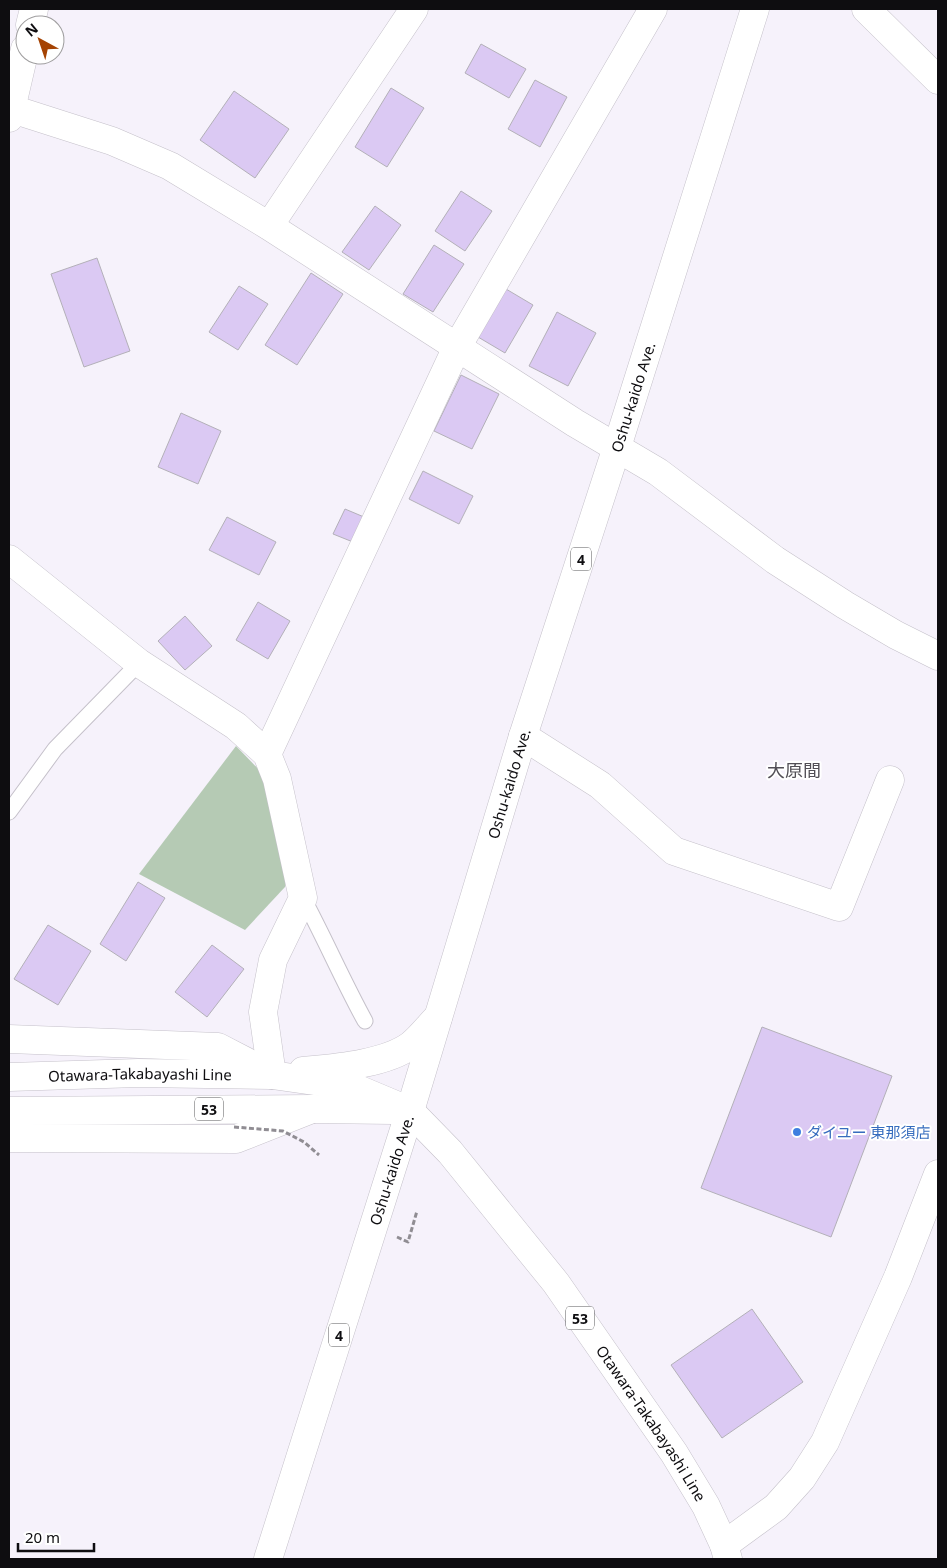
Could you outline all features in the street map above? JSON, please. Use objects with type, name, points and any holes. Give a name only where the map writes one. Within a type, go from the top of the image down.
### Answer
[{"type":"main road","points":[[269,226],[414,9]]},
{"type":"main road","points":[[267,754],[457,347],[652,9]]},
{"type":"main road","name":"Oshu-kaido Ave.","points":[[268,1559],[410,1111],[524,736],[755,9]]},
{"type":"main road","points":[[866,9],[938,80]]},
{"type":"main road","points":[[21,65],[10,113],[112,141],[170,166],[269,226],[575,423],[617,446],[658,472],[775,560],[888,630],[938,656]]},
{"type":"main road","points":[[9,559],[140,663],[236,726],[267,754],[277,779],[303,898],[273,960],[262,1012],[272,1075]]},
{"type":"main road","points":[[524,736],[600,785],[674,851],[838,907],[890,780]]},
{"type":"main road","name":"Otawara-Takabayashi Line","points":[[272,1075],[369,1062],[388,1057],[411,1045],[438,1017]]},
{"type":"main road","points":[[9,1039],[218,1047],[272,1075]]},
{"type":"main road","name":"Otawara-Takabayashi Line","points":[[9,1077],[138,1073],[272,1075],[360,1090],[410,1111],[450,1152],[556,1283],[674,1454],[706,1506],[726,1552]]},
{"type":"main road","points":[[9,1138],[236,1139],[313,1109]]},
{"type":"main road","name":"53","points":[[9,1111],[313,1109],[410,1111]]},
{"type":"main road","points":[[726,1552],[776,1507],[802,1478],[825,1442],[898,1276],[938,1174]]},
{"type":"lane","points":[[9,812],[56,749],[140,663]]},
{"type":"lane","points":[[303,898],[365,1022]]},
{"type":"path","points":[[234,1127],[283,1131],[304,1142],[319,1155]]},
{"type":"path","points":[[400,1229],[398,1237],[408,1242],[417,1211]]},
{"type":"green space","points":[[236,746],[266,777],[289,873],[285,887],[245,930],[139,874]]},
{"type":"building","points":[[481,44],[526,69],[509,98],[465,73]]},
{"type":"building","points":[[535,80],[567,97],[540,147],[508,129]]},
{"type":"building","points":[[391,88],[424,108],[387,167],[355,147]]},
{"type":"building","points":[[234,91],[289,129],[255,178],[200,140]]},
{"type":"building","points":[[461,191],[492,211],[465,251],[435,231]]},
{"type":"building","points":[[375,206],[401,225],[369,270],[342,252]]},
{"type":"building","points":[[434,245],[464,264],[433,312],[403,294]]},
{"type":"building","points":[[97,258],[130,351],[84,367],[51,274]]},
{"type":"building","points":[[311,273],[343,294],[297,365],[265,345]]},
{"type":"building","points":[[239,286],[268,304],[238,350],[209,332]]},
{"type":"building","points":[[506,289],[533,305],[505,353],[478,337]]},
{"type":"building","points":[[557,312],[596,333],[568,386],[529,366]]},
{"type":"building","points":[[461,375],[499,394],[472,449],[434,431]]},
{"type":"building","points":[[181,413],[221,431],[198,484],[158,467]]},
{"type":"building","points":[[423,471],[473,496],[459,524],[409,499]]},
{"type":"building","points":[[345,509],[364,517],[353,542],[333,534]]},
{"type":"building","points":[[227,517],[276,542],[259,575],[209,550]]},
{"type":"building","points":[[258,602],[290,621],[268,659],[236,640]]},
{"type":"building","points":[[185,616],[212,646],[185,670],[158,641]]},
{"type":"building","points":[[138,882],[165,898],[126,961],[100,944]]},
{"type":"building","points":[[48,925],[91,951],[58,1005],[14,979]]},
{"type":"building","points":[[212,945],[244,969],[207,1017],[175,992]]},
{"type":"building","name":"ダイユー 東那須店","points":[[762,1027],[892,1076],[831,1237],[701,1188]]},
{"type":"building","points":[[752,1309],[803,1382],[722,1438],[671,1365]]},
{"type":"place","name":"ダイユー 東那須店","points":[[797,1132]]},
{"type":"district","name":"大原間","points":[[794,770]]}]
